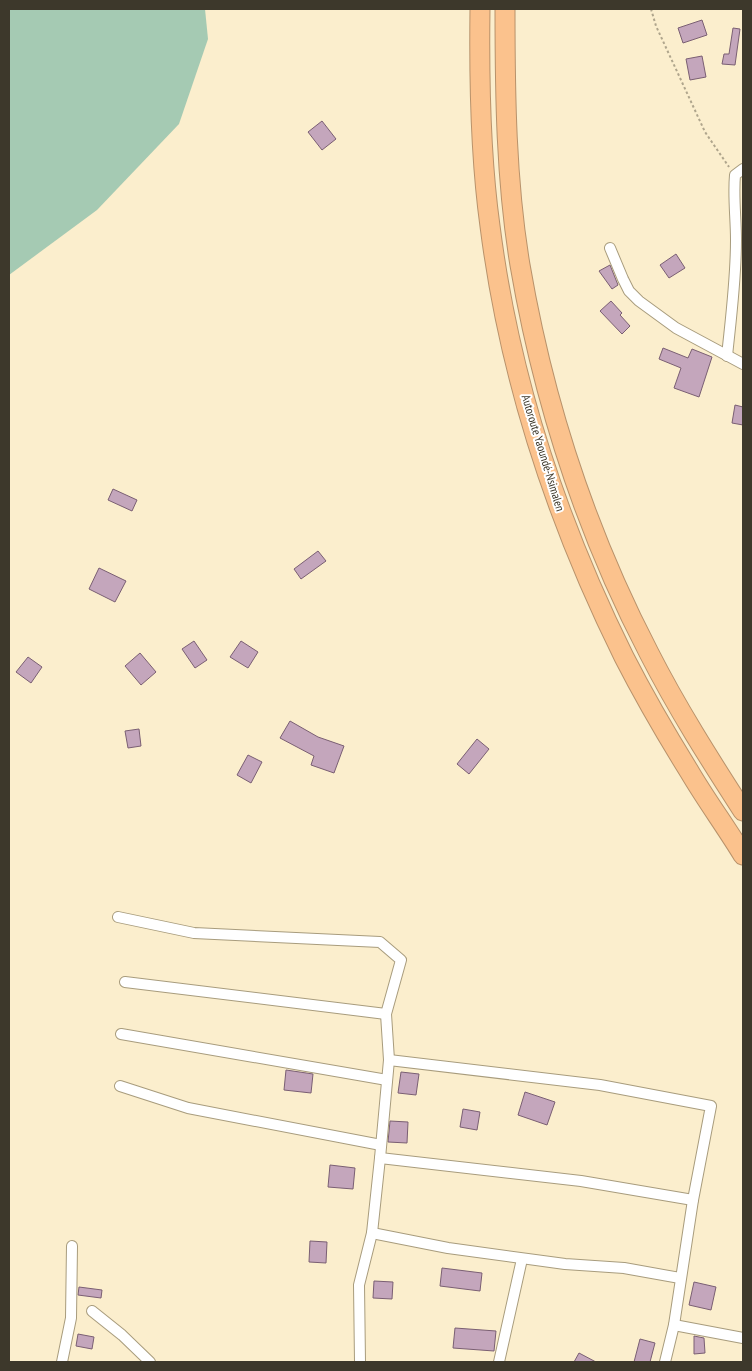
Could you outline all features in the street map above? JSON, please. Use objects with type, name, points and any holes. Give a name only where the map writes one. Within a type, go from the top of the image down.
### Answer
[{"type":"highway","name":"Autoroute Yaoundé-Nsimalen","points":[[480,9],[479,70],[482,145],[490,226],[504,312],[521,383],[542,457],[566,526],[624,656],[690,773],[743,855]]},
{"type":"highway","name":"Autoroute Yaoundé-Nsimalen","points":[[505,9],[510,177],[520,263],[535,343],[557,423],[580,496],[611,572],[649,653],[693,732],[743,811]]},
{"type":"street","points":[[727,356],[735,287],[736,225],[734,190],[739,172]]},
{"type":"street","points":[[610,248],[623,279],[639,301],[676,328],[743,364]]},
{"type":"street","points":[[118,917],[194,933],[380,942],[401,960],[386,1014],[389,1060],[380,1158],[372,1233],[359,1285],[360,1362]]},
{"type":"street","points":[[125,982],[386,1014]]},
{"type":"street","points":[[121,1034],[387,1080]]},
{"type":"street","points":[[389,1060],[600,1085],[711,1106],[693,1200],[674,1325],[665,1362]]},
{"type":"street","points":[[120,1086],[188,1108],[381,1145]]},
{"type":"street","points":[[380,1158],[581,1181],[693,1200]]},
{"type":"street","points":[[372,1233],[448,1248],[522,1259],[624,1268],[680,1278]]},
{"type":"street","points":[[62,1362],[71,1318],[72,1246]]},
{"type":"street","points":[[499,1362],[522,1259]]},
{"type":"street","points":[[92,1312],[122,1335],[150,1362]]},
{"type":"street","points":[[674,1325],[743,1338]]},
{"type":"path","points":[[651,9],[656,26],[705,132],[739,172]]},
{"type":"green space","points":[[9,9],[205,9],[208,39],[179,124],[97,210],[9,275]]},
{"type":"building","points":[[702,20],[707,35],[683,43],[678,28]]},
{"type":"building","points":[[733,28],[740,29],[735,65],[722,64],[724,54],[729,54]]},
{"type":"building","points":[[702,56],[706,77],[690,80],[686,59]]},
{"type":"building","points":[[322,121],[336,139],[322,150],[308,132]]},
{"type":"building","points":[[676,254],[685,268],[669,278],[660,265]]},
{"type":"building","points":[[610,265],[618,285],[612,289],[599,271]]},
{"type":"building","points":[[611,301],[630,326],[622,334],[600,311]]},
{"type":"building","points":[[663,348],[688,358],[692,349],[712,357],[699,397],[674,388],[681,368],[659,359]]},
{"type":"building","points":[[735,405],[743,407],[743,425],[732,423]]},
{"type":"building","points":[[113,489],[137,500],[132,511],[108,500]]},
{"type":"building","points":[[318,551],[326,561],[301,579],[294,569]]},
{"type":"building","points":[[99,568],[126,581],[115,602],[89,589]]},
{"type":"building","points":[[194,641],[207,660],[195,668],[182,649]]},
{"type":"building","points":[[241,641],[258,652],[248,668],[230,657]]},
{"type":"building","points":[[140,653],[156,672],[141,685],[125,666]]},
{"type":"building","points":[[28,657],[42,667],[31,683],[16,672]]},
{"type":"building","points":[[290,721],[318,737],[344,746],[334,773],[311,765],[314,756],[280,738]]},
{"type":"building","points":[[139,729],[141,746],[128,748],[125,731]]},
{"type":"building","points":[[477,739],[489,749],[469,774],[457,764]]},
{"type":"building","points":[[248,755],[262,762],[251,783],[237,775]]},
{"type":"building","points":[[286,1070],[313,1074],[311,1093],[284,1090]]},
{"type":"building","points":[[401,1072],[419,1074],[416,1095],[398,1093]]},
{"type":"building","points":[[525,1092],[555,1102],[547,1125],[518,1115]]},
{"type":"building","points":[[463,1109],[480,1112],[477,1130],[460,1127]]},
{"type":"building","points":[[390,1121],[408,1122],[407,1143],[388,1142]]},
{"type":"building","points":[[330,1165],[355,1168],[353,1189],[328,1187]]},
{"type":"building","points":[[310,1241],[327,1242],[326,1263],[309,1262]]},
{"type":"building","points":[[442,1268],[482,1273],[480,1291],[440,1286]]},
{"type":"building","points":[[374,1281],[393,1282],[392,1299],[373,1298]]},
{"type":"building","points":[[694,1282],[716,1287],[711,1310],[689,1305]]},
{"type":"building","points":[[79,1287],[102,1290],[101,1298],[78,1295]]},
{"type":"building","points":[[455,1328],[496,1331],[494,1351],[453,1348]]},
{"type":"building","points":[[78,1334],[94,1337],[92,1349],[76,1346]]},
{"type":"building","points":[[694,1336],[704,1338],[705,1353],[694,1354]]},
{"type":"building","points":[[640,1339],[655,1343],[650,1362],[634,1362]]},
{"type":"building","points":[[579,1353],[596,1362],[574,1362]]}]
